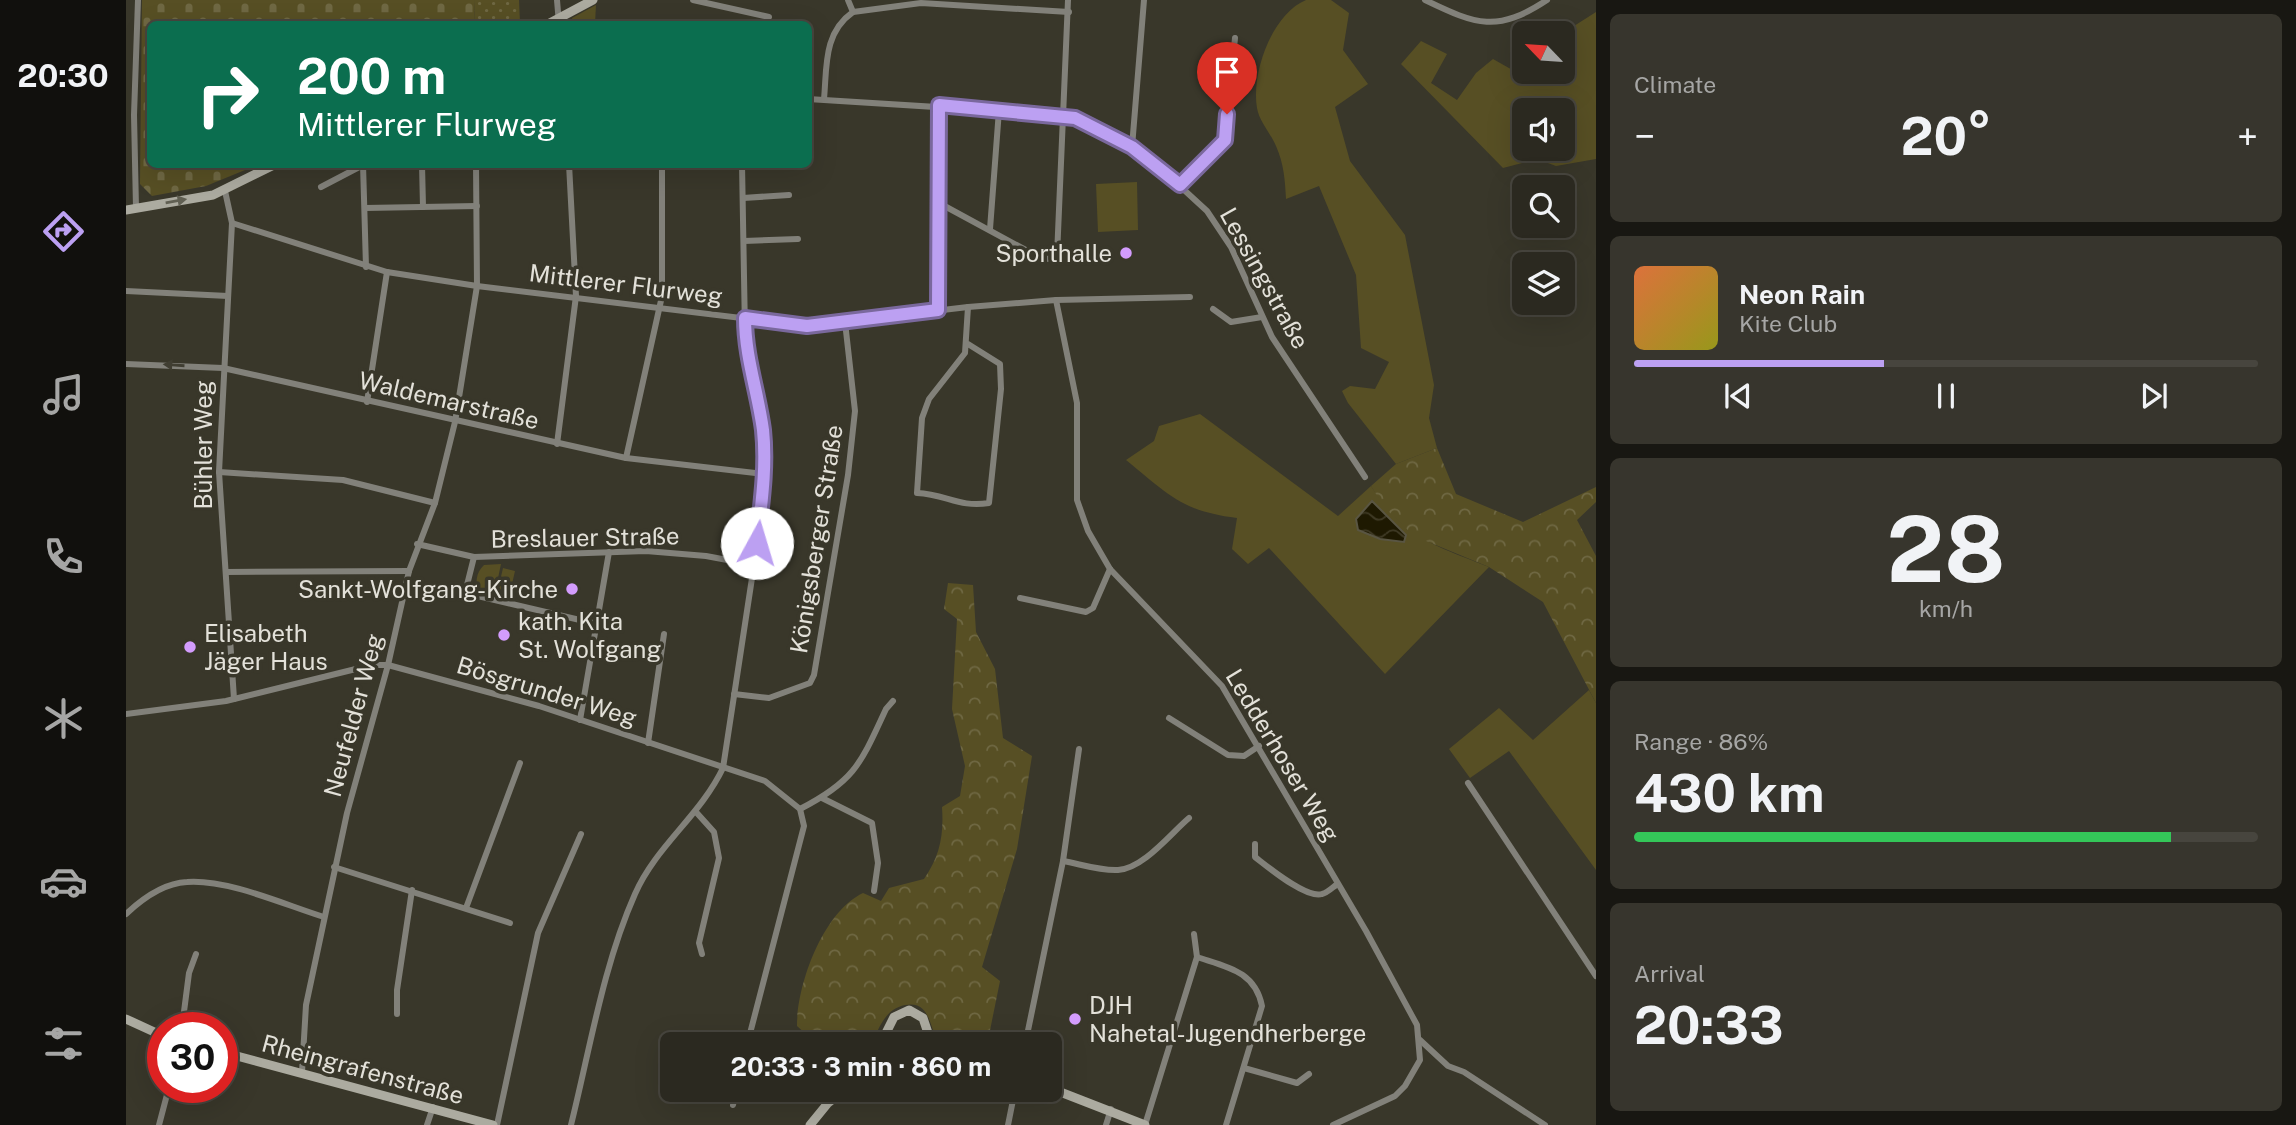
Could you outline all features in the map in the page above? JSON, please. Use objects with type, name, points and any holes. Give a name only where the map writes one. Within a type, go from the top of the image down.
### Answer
[{"type":"street","points":[[138,0],[130,115],[131,209],[225,191],[268,168]]},
{"type":"street","points":[[557,0],[558,21]]},
{"type":"street","points":[[560,21],[593,0]]},
{"type":"street","points":[[693,0],[769,17]]},
{"type":"street","points":[[848,0],[853,12]]},
{"type":"street","points":[[939,203],[1035,255],[1046,259],[1057,256],[1068,0]]},
{"type":"street","points":[[1132,147],[1143,0]]},
{"type":"street","points":[[1426,0],[1473,21],[1491,24],[1516,18],[1547,0]]},
{"type":"street","points":[[824,100],[829,43],[834,30],[853,12],[921,3],[1069,12]]},
{"type":"street","points":[[1180,185],[1225,140],[1235,38]]},
{"type":"street","name":"Lessingstraße","points":[[812,99],[939,105],[1064,115],[1103,130],[1132,147],[1180,185],[1207,211],[1231,247],[1272,337],[1365,477]]},
{"type":"street","points":[[938,310],[939,105]]},
{"type":"street","points":[[990,229],[999,110]]},
{"type":"street","points":[[321,187],[358,168]]},
{"type":"street","points":[[364,168],[366,267]]},
{"type":"street","points":[[422,168],[423,207]]},
{"type":"street","name":"Neufelder Weg","points":[[302,1072],[306,1005],[334,867],[388,665],[416,544],[435,503],[455,422],[477,286],[476,168]]},
{"type":"street","points":[[557,444],[576,296],[569,168]]},
{"type":"street","points":[[626,458],[659,306],[662,168]]},
{"type":"street","points":[[571,1125],[613,958],[635,894],[657,856],[696,812],[723,768],[754,565],[764,474],[763,431],[748,360],[742,168]]},
{"type":"street","name":"Bühler Weg","points":[[225,191],[232,223],[219,472],[234,699]]},
{"type":"street","points":[[743,198],[789,195]]},
{"type":"street","points":[[365,208],[477,206]]},
{"type":"street","name":"Mittlerer Flurweg","points":[[232,223],[387,272],[477,286],[807,326],[968,306],[1056,300],[1190,297]]},
{"type":"street","points":[[744,241],[798,239]]},
{"type":"street","points":[[367,402],[387,272]]},
{"type":"street","points":[[126,290],[228,296]]},
{"type":"street","name":"Ledderhoser Weg","points":[[1056,300],[1077,403],[1077,500],[1088,530],[1110,569],[1207,666],[1259,746],[1336,885],[1398,989],[1417,1025],[1420,1040]]},
{"type":"street","points":[[968,306],[968,344],[965,353],[924,409],[917,493],[932,493],[969,506],[989,503],[1001,389],[1000,364],[968,344]]},
{"type":"street","points":[[1213,309],[1231,323],[1262,317]]},
{"type":"street","name":"Königsberger Straße","points":[[734,694],[769,698],[810,683],[814,675],[848,475],[855,411],[845,322]]},
{"type":"street","name":"Waldemarstraße","points":[[126,364],[223,368],[455,422],[626,458],[764,474]]},
{"type":"street","points":[[219,472],[343,481],[435,503]]},
{"type":"street","name":"Breslauer Straße","points":[[416,544],[474,557],[609,552],[706,556],[754,565]]},
{"type":"street","points":[[580,720],[609,552]]},
{"type":"street","points":[[474,557],[465,593],[597,624]]},
{"type":"street","points":[[1020,598],[1086,612],[1093,608],[1110,569]]},
{"type":"street","points":[[226,572],[409,571]]},
{"type":"street","points":[[648,743],[664,635]]},
{"type":"street","name":"Bösgrunder Weg","points":[[126,714],[234,699],[372,665],[388,665],[474,687],[765,781],[800,809]]},
{"type":"street","points":[[750,1032],[802,839],[804,818],[800,809],[822,798],[854,772],[886,709],[894,701]]},
{"type":"street","points":[[1169,718],[1228,755],[1244,756],[1259,746]]},
{"type":"street","points":[[1028,1032],[1063,861],[1079,749]]},
{"type":"street","points":[[466,908],[520,762]]},
{"type":"street","points":[[1468,783],[1596,976]]},
{"type":"street","points":[[822,798],[872,823],[878,863],[874,891]]},
{"type":"street","points":[[696,812],[714,832],[719,858],[699,943],[702,954]]},
{"type":"street","points":[[1063,861],[1104,869],[1124,869],[1152,850],[1189,817]]},
{"type":"street","points":[[495,1125],[538,933],[581,834]]},
{"type":"street","points":[[1255,844],[1255,857],[1280,877],[1313,894],[1322,894],[1336,885]]},
{"type":"street","points":[[334,867],[510,923]]},
{"type":"street","points":[[126,914],[150,894],[186,881],[227,887],[324,917]]},
{"type":"street","points":[[397,1014],[397,990],[412,890]]},
{"type":"street","points":[[1062,1092],[1111,1109],[1145,1125],[1197,957],[1194,934]]},
{"type":"street","points":[[184,1012],[189,973],[196,954]]},
{"type":"street","points":[[1197,957],[1244,972],[1260,993],[1262,1006],[1226,1125]]},
{"type":"street","points":[[886,1032],[894,1017],[909,1010],[923,1018],[928,1032]]},
{"type":"street","points":[[126,1019],[147,1029]]},
{"type":"street","points":[[1334,1125],[1395,1096],[1405,1086],[1420,1060],[1420,1040]]},
{"type":"street","points":[[1420,1040],[1448,1066],[1464,1072],[1545,1125]]},
{"type":"street","name":"Rheingrafenstraße","points":[[238,1056],[495,1125]]},
{"type":"street","points":[[1244,1068],[1297,1083],[1309,1074]]},
{"type":"street","points":[[810,1125],[829,1102]]},
{"type":"street","points":[[1008,1125],[1013,1102]]},
{"type":"street","points":[[159,1125],[165,1103]]},
{"type":"street","points":[[427,1125],[433,1107]]},
{"type":"street","points":[[1106,1125],[1111,1109]]},
{"type":"green space","points":[[142,0],[474,0],[475,21],[147,21],[147,168],[250,168],[206,186],[152,196],[140,184]]},
{"type":"green space","points":[[474,0],[519,0],[520,21],[475,21]]},
{"type":"green space","points":[[1306,0],[1331,0],[1349,13],[1343,50],[1368,84],[1335,107],[1350,161],[1405,235],[1434,385],[1429,418],[1437,448],[1396,464],[1348,403],[1342,391],[1350,386],[1375,389],[1389,362],[1361,348],[1356,275],[1319,186],[1286,199],[1281,159],[1257,108],[1257,78],[1266,46],[1283,18]]},
{"type":"green space","points":[[596,5],[595,21],[573,21],[572,18]]},
{"type":"green space","points":[[1596,12],[1596,159],[1556,166],[1542,161],[1575,161],[1575,98],[1512,98],[1512,161],[1529,161],[1503,168],[1401,64],[1421,41],[1447,54],[1431,83],[1457,100],[1476,73],[1493,59],[1512,70],[1512,84],[1575,84],[1575,25]]},
{"type":"green space","points":[[1137,182],[1138,230],[1098,232],[1096,184]]},
{"type":"green space","points":[[1200,414],[1338,516],[1371,486],[1396,518],[1422,538],[1489,567],[1385,674],[1269,548],[1248,564],[1232,549],[1237,518],[1188,506],[1126,460],[1154,441],[1159,426]]},
{"type":"green space","points":[[1437,448],[1456,494],[1523,522],[1596,487],[1596,502],[1577,520],[1596,556],[1596,703],[1543,602],[1489,567],[1414,536],[1384,507],[1371,486],[1396,464]]},
{"type":"green space","points":[[501,564],[494,597],[480,593],[477,582],[481,568],[484,565]]},
{"type":"green space","points":[[503,568],[515,571],[509,597],[497,594]]},
{"type":"green space","points":[[948,583],[973,585],[976,632],[995,669],[1003,738],[1032,756],[1017,849],[982,967],[1000,981],[990,1032],[934,1032],[921,1008],[905,1005],[892,1011],[877,1032],[804,1032],[797,1026],[802,990],[807,970],[825,932],[849,902],[863,893],[881,901],[889,888],[924,879],[940,845],[942,807],[960,796],[965,766],[952,709],[957,619],[944,609]]},
{"type":"green space","points":[[1589,690],[1596,703],[1596,870],[1509,751],[1470,778],[1449,749],[1499,708],[1533,740]]},
{"type":"water","points":[[1372,501],[1406,535],[1404,542],[1380,539],[1358,530],[1356,519]]},
{"type":"place","name":"Sporthalle","points":[[1126,253]]},
{"type":"place","name":"Sankt-Wolfgang-Kirche","points":[[572,589]]},
{"type":"place","name":"kath. Kita St. Wolfgang","points":[[504,635]]},
{"type":"place","name":"Elisabeth Jäger Haus","points":[[190,647]]},
{"type":"place","name":"DJH Nahetal-Jugendherberge","points":[[1075,1019]]},
{"type":"route","points":[[757,543],[764,474],[763,431],[748,360],[745,318],[807,326],[938,310],[939,105],[1075,118],[1132,147],[1180,185],[1225,140],[1227,114]]}]
